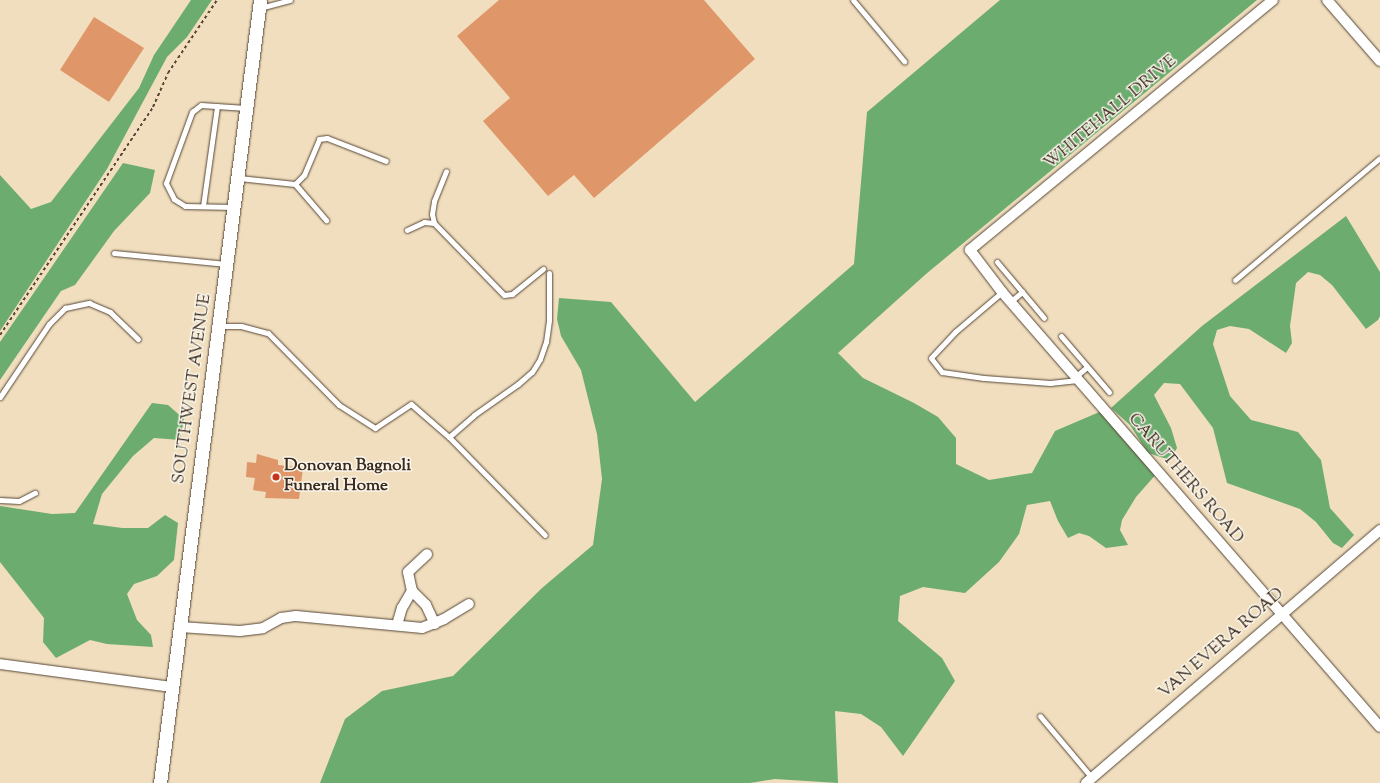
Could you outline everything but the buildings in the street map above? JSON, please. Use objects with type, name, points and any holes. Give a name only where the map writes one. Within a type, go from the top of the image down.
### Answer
[{"type":"street","name":"WHITEHALL DRIVE","points":[[970,250],[1273,0]]},
{"type":"street","points":[[1327,0],[1380,61]]},
{"type":"street","name":"SOUTHWEST AVENUE","points":[[160,783],[248,108],[260,4]]},
{"type":"street","name":"CARUTHERS ROAD","points":[[970,250],[1010,302],[1380,727]]},
{"type":"street","name":"VAN EVERA ROAD","points":[[1089,780],[1380,530]]},
{"type":"street","points":[[427,554],[408,572],[412,591],[426,605],[435,624]]},
{"type":"street","points":[[397,625],[402,608],[412,591]]},
{"type":"street","points":[[180,627],[240,631],[263,628],[281,618],[296,616],[422,628],[435,624],[470,604]]},
{"type":"street","points":[[0,664],[172,687]]},
{"type":"lane","points":[[260,4],[290,0]]},
{"type":"lane","points":[[853,0],[904,61]]},
{"type":"lane","points":[[235,207],[185,206],[174,199],[166,183],[192,112],[201,105],[248,108]]},
{"type":"lane","points":[[204,206],[217,106]]},
{"type":"lane","points":[[294,184],[304,175],[319,139],[327,138],[386,161]]},
{"type":"lane","points":[[1235,280],[1380,158]]},
{"type":"lane","points":[[446,171],[434,202],[432,214],[434,223],[504,295],[512,294],[544,269]]},
{"type":"lane","points":[[239,178],[294,184],[326,220]]},
{"type":"lane","points":[[407,230],[424,222],[434,223]]},
{"type":"lane","points":[[114,253],[227,264]]},
{"type":"lane","points":[[997,262],[1044,318]]},
{"type":"lane","points":[[450,437],[469,418],[518,384],[532,372],[540,359],[546,342],[549,320],[548,273]]},
{"type":"lane","points":[[1002,292],[955,332],[931,358],[942,372],[984,378],[1050,383],[1077,378],[1087,367]]},
{"type":"lane","points":[[1010,302],[1022,292]]},
{"type":"lane","points":[[0,397],[49,324],[65,308],[89,304],[110,312],[138,338]]},
{"type":"lane","points":[[219,326],[240,326],[268,333],[339,405],[376,428],[411,404],[450,437],[545,535]]},
{"type":"lane","points":[[1061,336],[1108,392]]},
{"type":"lane","points":[[0,500],[19,500],[35,493]]},
{"type":"lane","points":[[1040,716],[1089,780]]},
{"type":"path","points":[[0,335],[153,107],[168,73],[217,0]]},
{"type":"green space","points":[[191,0],[212,0],[187,37],[167,57],[107,169],[0,331],[0,175],[31,209],[51,202],[139,88],[154,55]]},
{"type":"green space","points":[[1000,0],[1257,0],[926,274],[838,353],[863,378],[914,403],[938,417],[956,438],[956,464],[989,480],[1032,473],[1055,431],[1104,410],[1158,472],[1136,497],[1122,520],[1120,530],[1128,545],[1106,548],[1089,536],[1079,533],[1068,538],[1058,521],[1050,501],[1027,505],[1019,534],[999,562],[965,593],[923,587],[900,596],[898,621],[942,658],[955,681],[903,756],[881,727],[861,714],[835,711],[838,783],[775,779],[750,783],[320,783],[345,719],[382,691],[453,676],[542,588],[593,545],[602,479],[597,434],[581,370],[561,336],[557,319],[559,298],[611,302],[695,402],[854,264],[867,112]]},
{"type":"green space","points":[[123,163],[155,170],[150,193],[114,231],[75,285],[61,291],[0,380],[0,342]]},
{"type":"green space","points":[[1346,216],[1380,272],[1380,316],[1378,320],[1366,329],[1332,285],[1320,275],[1308,272],[1296,283],[1290,326],[1292,343],[1286,353],[1249,329],[1230,326],[1217,330],[1213,344],[1230,396],[1251,420],[1298,432],[1321,460],[1330,508],[1354,535],[1342,548],[1333,543],[1316,522],[1300,509],[1227,483],[1213,428],[1180,384],[1164,383],[1154,395],[1171,428],[1177,448],[1170,460],[1148,453],[1130,425],[1111,408],[1202,326]]},
{"type":"green space","points":[[152,403],[168,405],[184,419],[180,440],[154,438],[133,456],[102,494],[93,524],[122,528],[148,528],[165,515],[178,523],[174,560],[157,576],[134,584],[127,594],[137,620],[151,635],[153,647],[107,644],[90,640],[56,658],[43,642],[44,618],[0,562],[0,506],[52,514],[75,513]]},
{"type":"place","name":"Donovan Bagnoli Funeral Home","points":[[276,477]]}]
